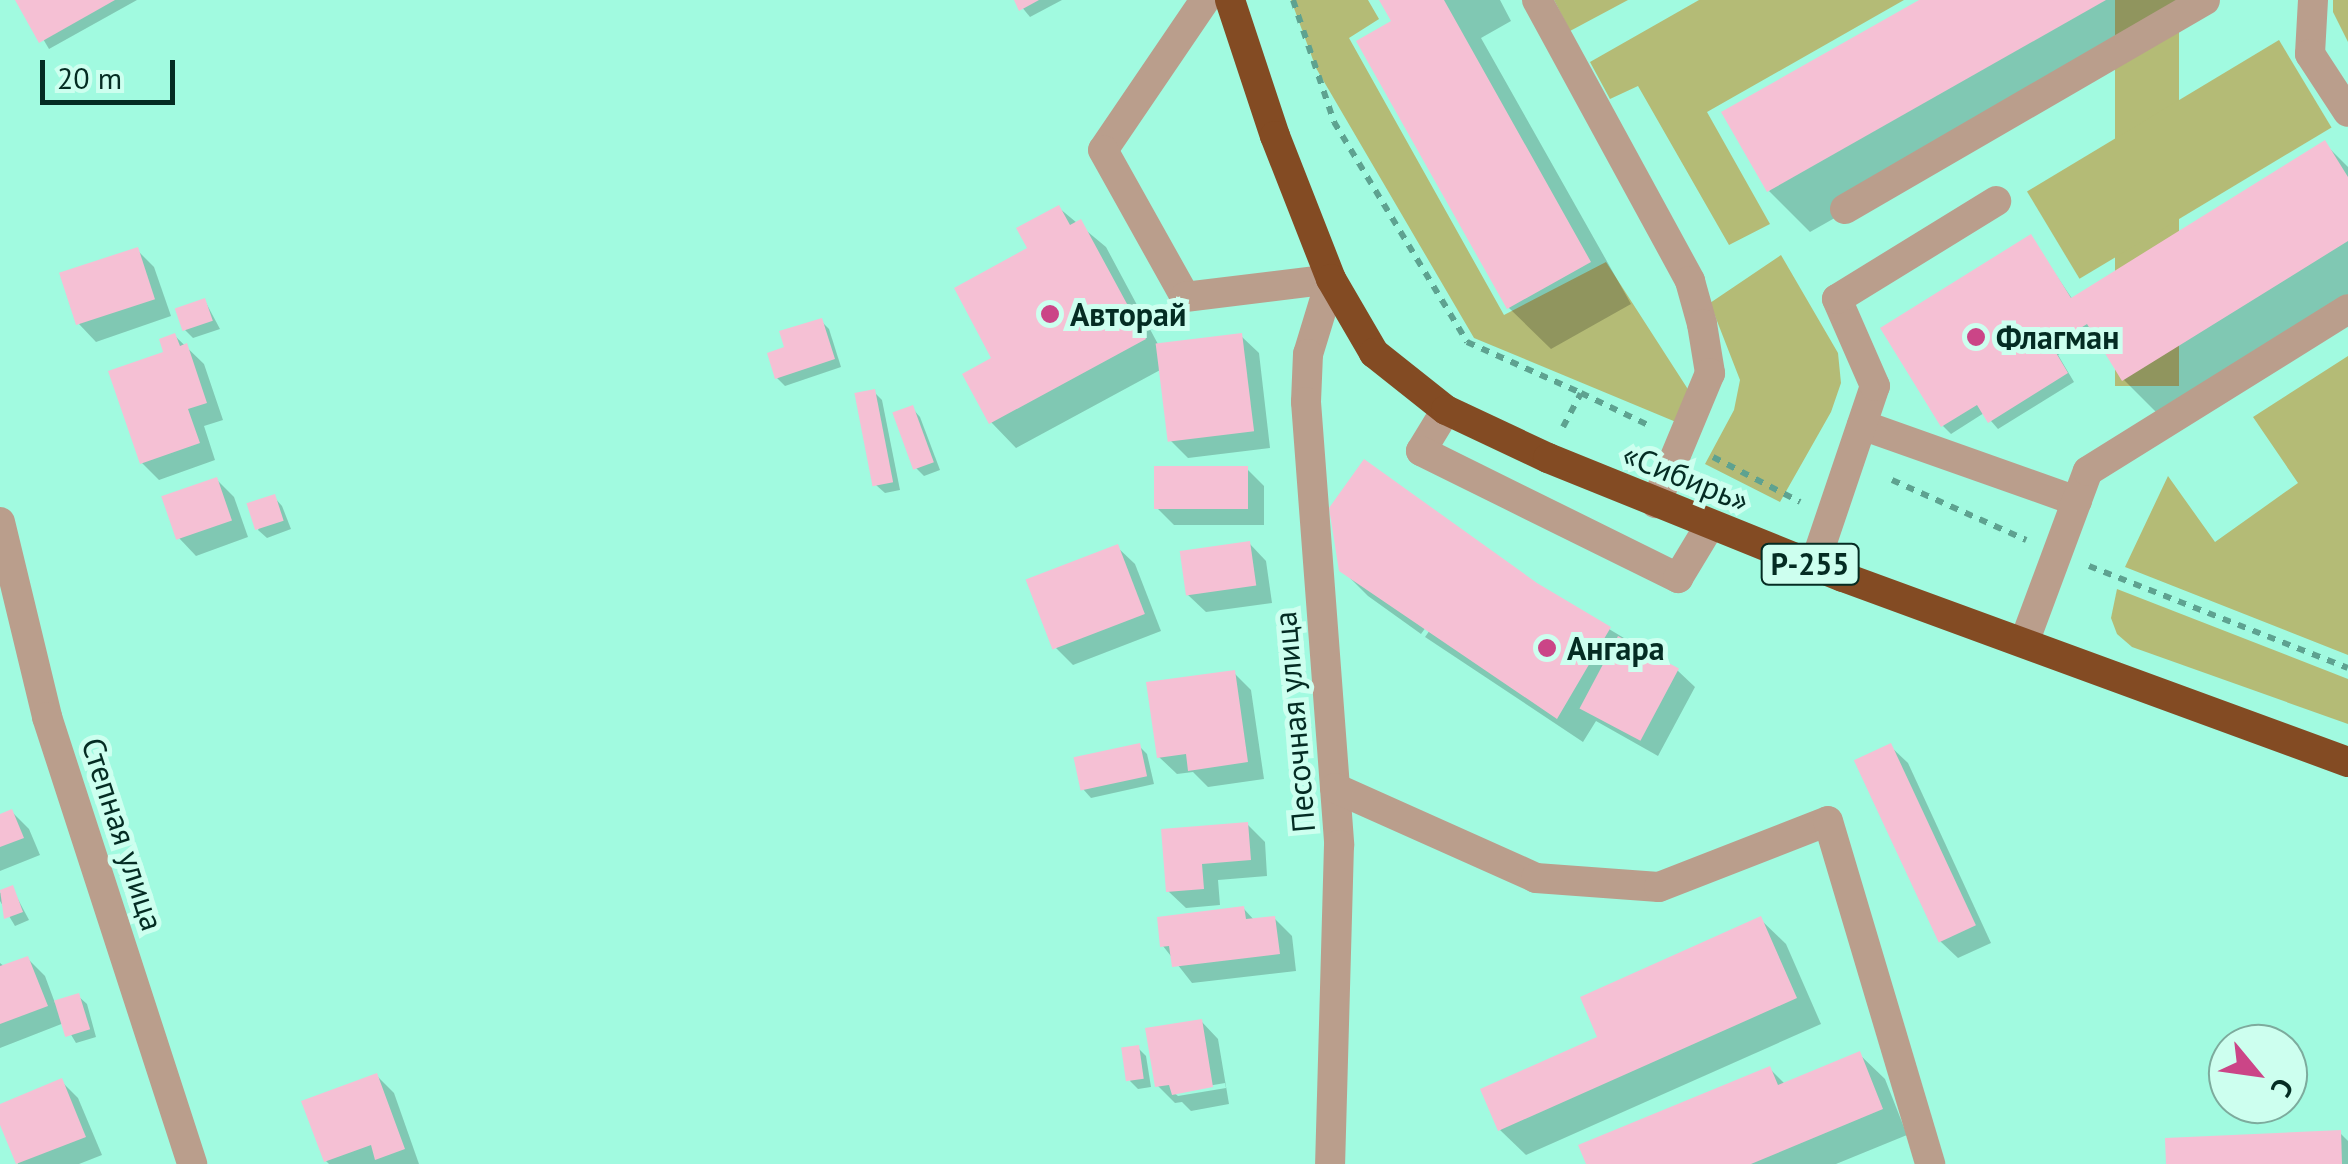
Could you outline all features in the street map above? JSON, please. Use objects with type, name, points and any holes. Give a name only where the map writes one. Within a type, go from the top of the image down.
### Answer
[{"type":"highway","name":"«Сибирь»","points":[[1230,0],[1276,136],[1332,279],[1374,353],[1446,410],[1656,504],[1814,566],[2025,640],[2348,762]]},
{"type":"street","points":[[1205,0],[1103,150],[1186,297],[1332,279]]},
{"type":"street","points":[[1537,0],[1690,281],[1710,373],[1656,504]]},
{"type":"street","points":[[1845,209],[2204,0]]},
{"type":"street","points":[[2313,0],[2310,54],[2348,112]]},
{"type":"street","points":[[1814,566],[1875,386],[1837,298],[1996,201]]},
{"type":"street","name":"Песочная улица","points":[[1330,1164],[1339,845],[1306,416],[1308,354],[1332,279]]},
{"type":"street","points":[[2025,640],[2088,471],[2348,309]]},
{"type":"street","points":[[1446,410],[1421,450],[1678,578],[1710,525]]},
{"type":"street","points":[[1862,425],[2077,500]]},
{"type":"street","name":"Степная улица","points":[[0,522],[47,717],[192,1164]]},
{"type":"street","points":[[1336,788],[1536,878],[1658,887],[1828,821],[1930,1164]]},
{"type":"path","points":[[1293,0],[1334,122],[1468,342],[1810,506]]},
{"type":"path","points":[[1548,458],[1581,394]]},
{"type":"path","points":[[1850,461],[2057,554],[2348,668]]},
{"type":"green space","points":[[1291,0],[1368,0],[1379,19],[1349,38],[1504,315],[1606,262],[1691,394],[1676,422],[1474,338],[1316,68]]},
{"type":"green space","points":[[1554,0],[1628,0],[1570,31]]},
{"type":"green space","points":[[1699,0],[1904,0],[1707,112],[1770,224],[1729,245],[1638,86],[1610,99],[1590,62]]},
{"type":"green space","points":[[2115,0],[2179,0],[2179,386],[2115,386]]},
{"type":"green space","points":[[2333,0],[2348,0],[2348,42],[2333,12]]},
{"type":"green space","points":[[2279,40],[2332,127],[2080,279],[2027,191]]},
{"type":"green space","points":[[1781,255],[1838,353],[1841,383],[1831,412],[1780,502],[1705,464],[1734,410],[1740,380],[1710,303]]},
{"type":"green space","points":[[2348,356],[2348,655],[2125,567],[2168,476],[2215,542],[2298,483],[2253,417]]},
{"type":"green space","points":[[2117,589],[2348,679],[2348,724],[2132,647],[2117,634],[2111,618]]},
{"type":"building","points":[[15,0],[115,0],[39,43]]},
{"type":"building","points":[[1014,0],[1039,0],[1019,11]]},
{"type":"building","points":[[1379,0],[1444,0],[1591,262],[1507,309],[1356,41],[1391,21]]},
{"type":"building","points":[[1919,0],[2106,0],[1767,192],[1721,112]]},
{"type":"building","points":[[2325,140],[2348,177],[2348,241],[2122,381],[2087,324],[2052,346],[2068,373],[1988,423],[1977,405],[1941,427],[1880,328],[2031,234],[2071,298]]},
{"type":"building","name":"Авторай","points":[[1059,205],[1070,225],[1081,219],[1146,339],[989,424],[962,374],[991,358],[954,288],[1027,248],[1016,228]]},
{"type":"building","points":[[138,247],[155,299],[76,325],[59,273]]},
{"type":"building","points":[[205,298],[213,321],[183,331],[175,308]]},
{"type":"building","points":[[822,318],[835,359],[775,379],[767,353],[784,347],[779,331]]},
{"type":"building","points":[[175,333],[180,346],[187,343],[207,403],[188,409],[200,443],[140,464],[108,371],[163,352],[159,339]]},
{"type":"building","points":[[1242,333],[1254,431],[1168,442],[1156,344]]},
{"type":"building","points":[[875,389],[893,482],[873,486],[854,393]]},
{"type":"building","points":[[913,405],[934,462],[913,470],[892,413]]},
{"type":"building","points":[[1364,459],[1537,583],[1611,627],[1557,719],[1339,571],[1329,508]]},
{"type":"building","points":[[1154,466],[1248,466],[1248,509],[1154,509]]},
{"type":"building","points":[[217,477],[232,520],[176,540],[161,496]]},
{"type":"building","points":[[275,494],[284,521],[255,530],[246,503]]},
{"type":"building","points":[[1250,541],[1256,586],[1186,595],[1180,551]]},
{"type":"building","points":[[1118,544],[1145,614],[1052,649],[1026,579]]},
{"type":"building","points":[[1618,636],[1679,668],[1640,741],[1580,708]]},
{"type":"building","points":[[1235,670],[1248,762],[1188,771],[1186,754],[1157,758],[1146,682]]},
{"type":"building","points":[[1140,743],[1147,776],[1081,790],[1073,757]]},
{"type":"building","points":[[1891,743],[1976,925],[1939,942],[1854,760]]},
{"type":"building","points":[[12,809],[24,838],[0,847],[0,814]]},
{"type":"building","points":[[1248,822],[1251,860],[1202,864],[1204,889],[1166,892],[1161,829]]},
{"type":"building","points":[[13,885],[23,912],[4,919],[0,890]]},
{"type":"building","points":[[1244,906],[1246,919],[1275,916],[1280,954],[1172,967],[1169,946],[1160,947],[1157,917]]},
{"type":"building","points":[[1761,916],[1797,998],[1498,1131],[1480,1089],[1597,1037],[1580,997]]},
{"type":"building","points":[[28,956],[48,1006],[0,1024],[0,966]]},
{"type":"building","points":[[79,993],[90,1029],[65,1037],[54,1001]]},
{"type":"building","points":[[1202,1019],[1213,1087],[1172,1095],[1169,1085],[1155,1087],[1145,1028]]},
{"type":"building","points":[[1139,1045],[1144,1079],[1126,1081],[1121,1048]]},
{"type":"building","points":[[1860,1051],[1883,1109],[1751,1164],[1586,1164],[1578,1145],[1770,1066],[1778,1085]]},
{"type":"building","points":[[377,1073],[405,1149],[375,1160],[371,1145],[324,1162],[301,1101]]},
{"type":"building","points":[[62,1078],[86,1137],[16,1164],[0,1125],[0,1104]]},
{"type":"building","points":[[2341,1130],[2342,1164],[2166,1164],[2165,1138]]},
{"type":"place","name":"Авторай","points":[[1050,314]]},
{"type":"place","name":"Флагман","points":[[1976,337]]},
{"type":"place","name":"Ангара","points":[[1547,648]]}]
